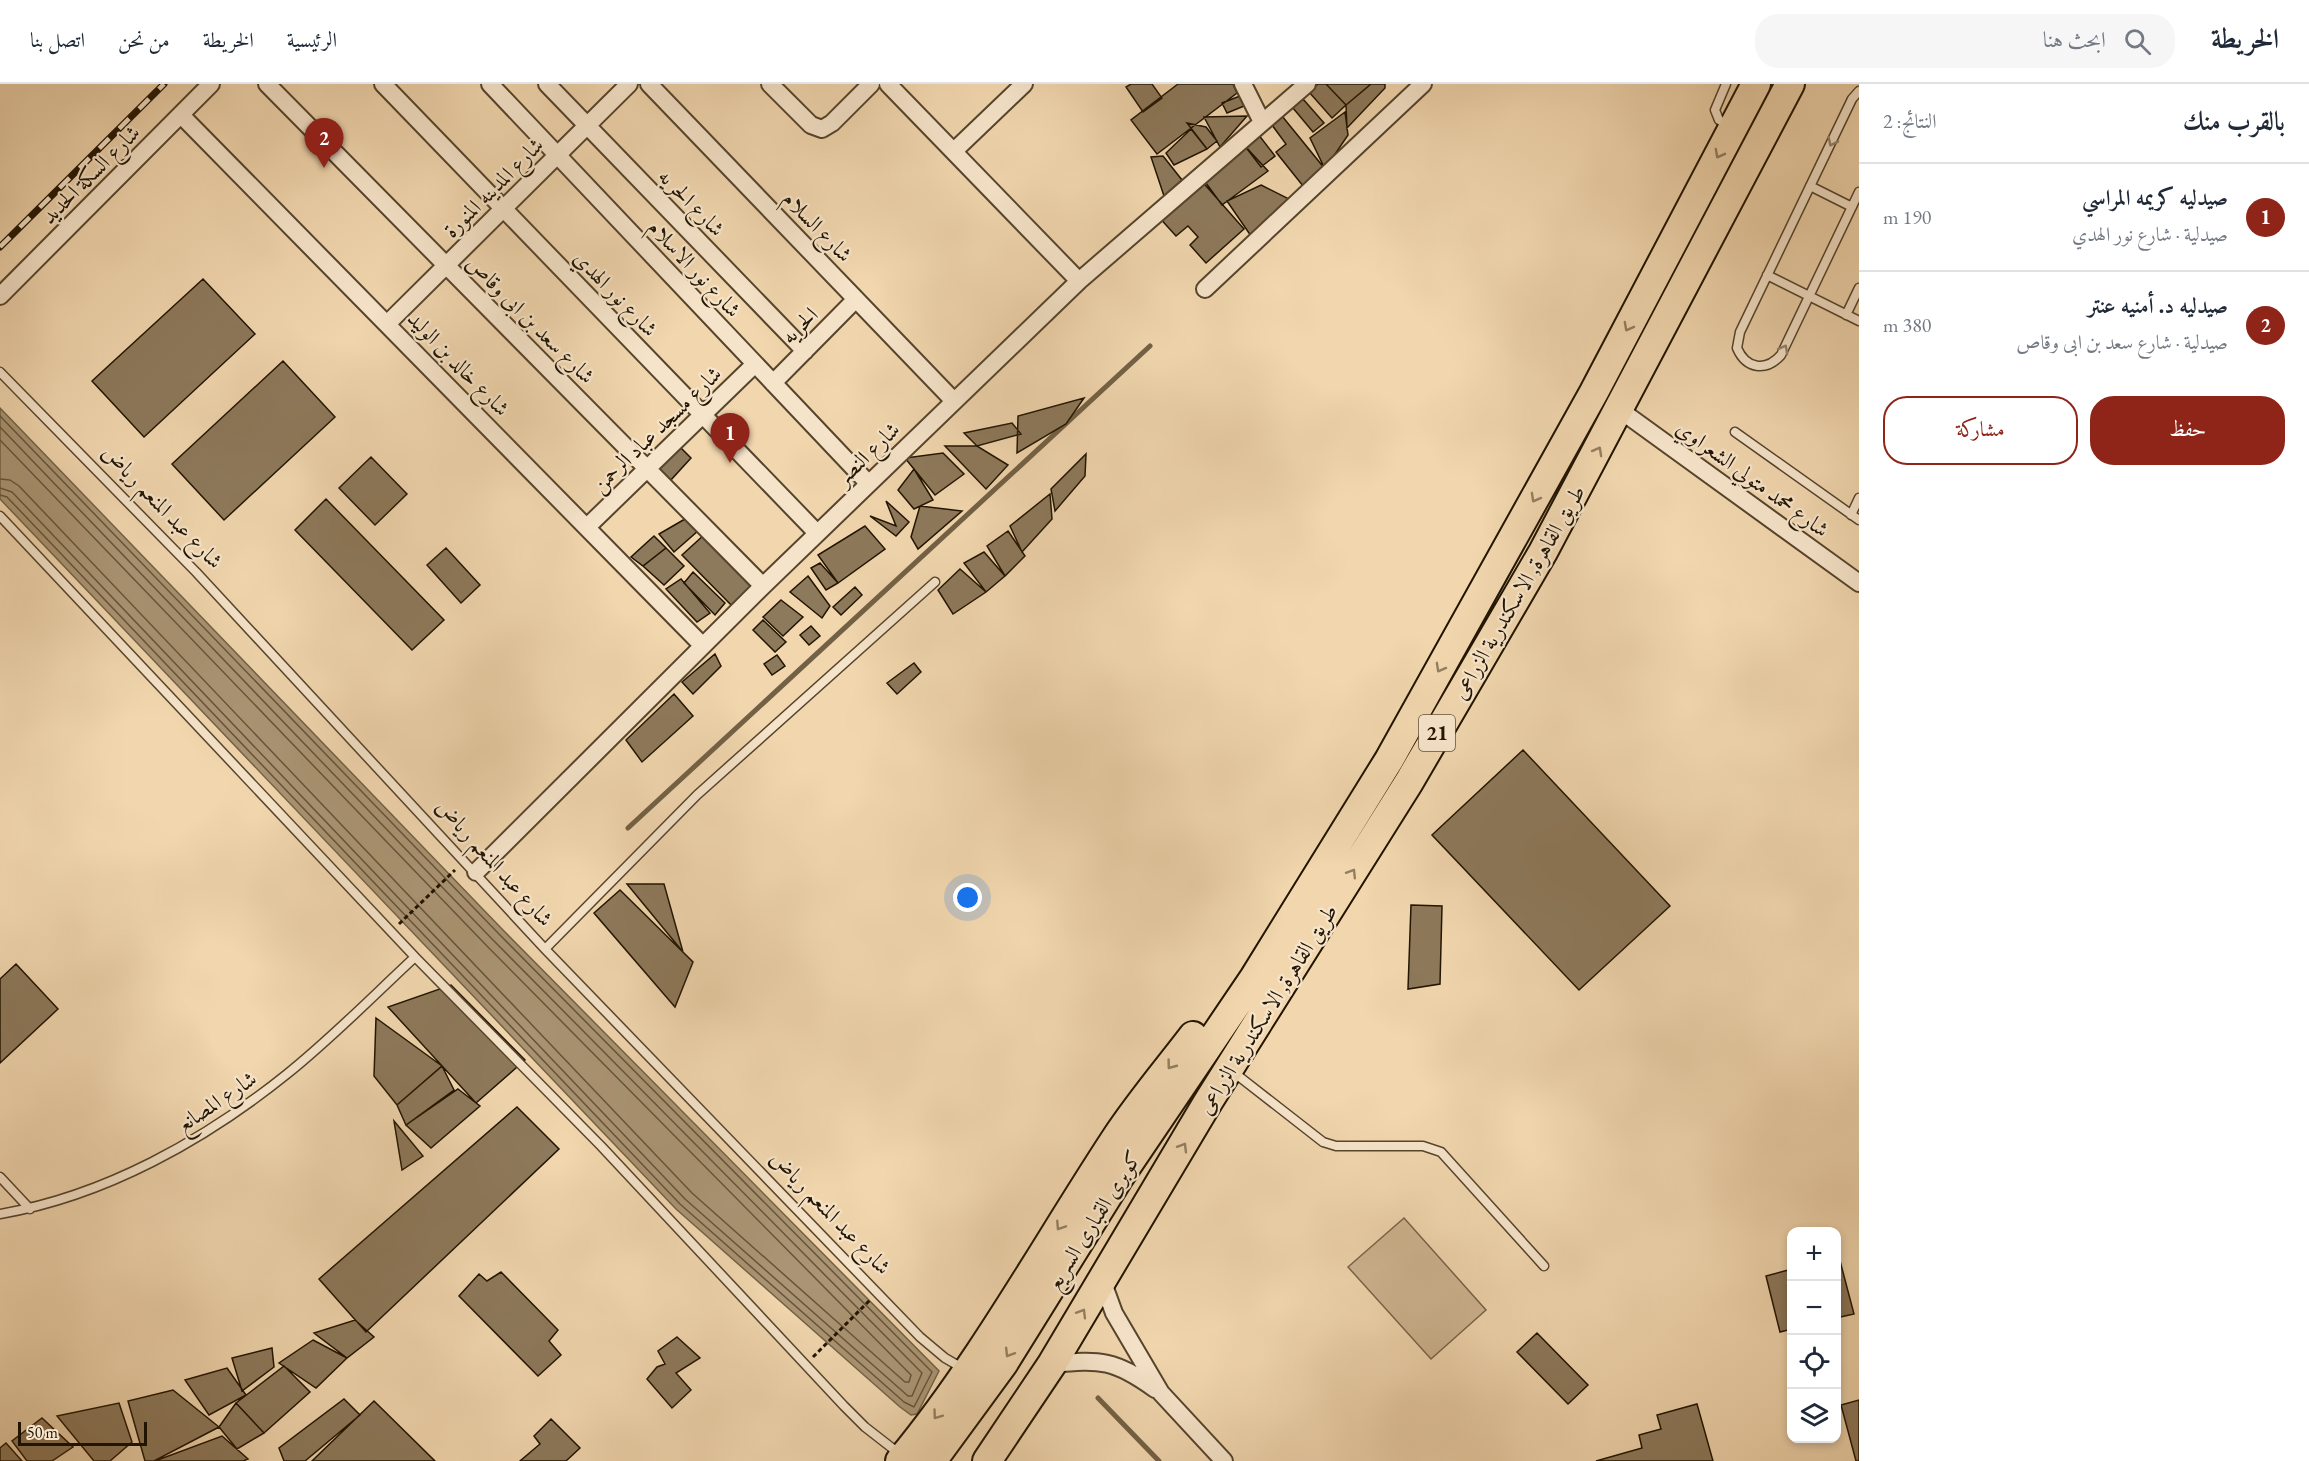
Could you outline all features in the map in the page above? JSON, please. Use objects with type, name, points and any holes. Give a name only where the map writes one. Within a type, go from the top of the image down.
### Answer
[{"type":"highway","name":"طريق القاهرة, الاسكندرية الزراعى","points":[[1254,978],[1389,760],[1594,392],[1756,84]]},
{"type":"highway","name":"طريق القاهرة, الاسكندرية الزراعى","points":[[1052,1364],[1230,1069],[1409,782],[1543,552],[1620,410],[1790,84]]},
{"type":"highway","points":[[902,1459],[967,1371],[1118,1136],[1205,1020],[1228,997],[1254,978]]},
{"type":"highway","name":"كوبرى القبارى السريع","points":[[932,1461],[1003,1364],[1118,1179],[1254,978]]},
{"type":"highway","points":[[987,1461],[1052,1364]]},
{"type":"street","name":"شارع السكة الحديد","points":[[0,296],[211,84]]},
{"type":"street","name":"شارع سعد بن ابى وقاص","points":[[267,84],[763,586]]},
{"type":"street","name":"شارع نور الهدي","points":[[382,84],[817,533]]},
{"type":"street","name":"شارع نور الاسلام","points":[[490,84],[868,483]]},
{"type":"street","name":"شارع الحريه","points":[[547,84],[805,351]]},
{"type":"street","name":"شارع المدينه المنورة","points":[[388,323],[629,84]]},
{"type":"street","name":"شارع السلام","points":[[649,84],[953,400]]},
{"type":"street","points":[[770,84],[811,125],[822,129],[832,123],[870,84]]},
{"type":"street","points":[[888,84],[1079,280]]},
{"type":"street","points":[[954,152],[1024,84]]},
{"type":"street","points":[[1243,84],[1262,123]]},
{"type":"street","name":"شارع النصر","points":[[470,866],[1079,280],[1307,84]]},
{"type":"street","points":[[1204,289],[1422,84]]},
{"type":"street","name":"شارع خالد بن الوليد","points":[[181,115],[388,323],[702,645]]},
{"type":"street","name":"الحريه","points":[[773,383],[856,299]]},
{"type":"street","name":"شارع مسجد عباد الرحمن","points":[[587,527],[755,364]]},
{"type":"street","name":"شارع محمد متولي الشعراوي","points":[[1620,410],[1859,583]]},
{"type":"street","points":[[1102,1280],[1114,1313],[1161,1393]]},
{"type":"street","points":[[1052,1364],[1090,1360],[1114,1364],[1130,1371],[1161,1393],[1224,1461]]},
{"type":"lane","points":[[1726,84],[1715,110],[1719,120],[1733,127]]},
{"type":"lane","points":[[1859,90],[1810,186],[1737,340],[1740,356],[1753,365],[1769,365],[1781,355],[1859,192]]},
{"type":"lane","points":[[1810,186],[1852,207]]},
{"type":"lane","points":[[1767,275],[1859,321]]},
{"type":"lane","points":[[1846,315],[1859,288]]},
{"type":"lane","name":"شارع عبد المنعم رياض","points":[[0,372],[196,573],[545,949],[877,1293],[920,1337],[945,1358],[967,1371]]},
{"type":"lane","points":[[1735,432],[1859,520]]},
{"type":"lane","points":[[1851,515],[1859,498]]},
{"type":"lane","points":[[0,516],[391,932],[601,1146],[805,1365],[865,1427],[902,1459]]},
{"type":"lane","points":[[545,949],[697,795],[935,582]]},
{"type":"lane","name":"شارع المصانع","points":[[0,1214],[30,1209],[98,1185],[162,1157],[234,1115],[289,1073],[415,957]]},
{"type":"lane","points":[[1230,1069],[1323,1142],[1336,1146],[1424,1146],[1441,1152],[1544,1266]]},
{"type":"lane","points":[[0,1177],[30,1209]]},
{"type":"path","points":[[391,932],[470,866]]},
{"type":"path","points":[[805,1365],[877,1293]]},
{"type":"shaded area","points":[[1404,1218],[1486,1310],[1431,1359],[1348,1267]]},
{"type":"water","points":[[0,408],[502,929],[939,1371],[917,1414],[911,1415],[900,1407],[676,1209],[0,499]]},
{"type":"building","points":[[1131,84],[1152,84],[1162,98],[1143,112],[1126,87]]},
{"type":"building","points":[[1178,84],[1233,84],[1237,93],[1157,154],[1131,120]]},
{"type":"building","points":[[1318,84],[1326,84],[1346,105],[1332,118],[1309,92]]},
{"type":"building","points":[[1326,84],[1371,84],[1346,105]]},
{"type":"building","points":[[1371,84],[1385,84],[1385,88],[1347,128],[1346,105]]},
{"type":"building","points":[[1240,96],[1244,106],[1227,113],[1222,103]]},
{"type":"building","points":[[1303,99],[1324,123],[1313,132],[1293,108]]},
{"type":"building","points":[[1345,112],[1348,135],[1325,169],[1310,138]]},
{"type":"building","points":[[1247,116],[1220,147],[1204,117]]},
{"type":"building","points":[[1282,116],[1325,169],[1303,186],[1276,152],[1286,144],[1272,125]]},
{"type":"building","points":[[1187,123],[1206,127],[1217,141],[1207,149]]},
{"type":"building","points":[[1191,129],[1207,149],[1174,165],[1166,153]]},
{"type":"building","points":[[1258,134],[1275,156],[1261,167],[1244,145]]},
{"type":"building","points":[[1244,145],[1268,171],[1222,205],[1203,179]]},
{"type":"building","points":[[1163,156],[1182,180],[1164,196],[1151,157]]},
{"type":"building","points":[[1199,178],[1244,229],[1206,263],[1190,245],[1198,237],[1188,226],[1176,236],[1157,215]]},
{"type":"building","points":[[1261,185],[1297,203],[1251,236],[1227,201]]},
{"type":"building","points":[[203,279],[255,334],[144,437],[92,381]]},
{"type":"building","points":[[283,361],[335,417],[224,520],[172,464]]},
{"type":"building","points":[[1084,398],[1066,424],[1017,453],[1018,416]]},
{"type":"building","points":[[1012,423],[1021,434],[977,446],[964,433]]},
{"type":"building","points":[[679,446],[691,458],[669,482],[653,463]]},
{"type":"building","points":[[945,446],[977,446],[1008,465],[986,489]]},
{"type":"building","points":[[943,453],[964,474],[935,495],[905,458]]},
{"type":"building","points":[[1086,454],[1085,476],[1055,511],[1051,489]]},
{"type":"building","points":[[371,457],[407,494],[375,525],[339,488]]},
{"type":"building","points":[[914,469],[933,500],[914,509],[898,490]]},
{"type":"building","points":[[1050,494],[1052,519],[1022,552],[1010,526]]},
{"type":"building","points":[[326,499],[444,620],[412,650],[295,530]]},
{"type":"building","points":[[886,501],[909,522],[896,536],[870,516],[896,526]]},
{"type":"building","points":[[920,506],[962,511],[918,549],[911,537]]},
{"type":"building","points":[[685,519],[699,530],[674,552],[659,534]]},
{"type":"building","points":[[865,526],[885,549],[838,583],[818,555]]},
{"type":"building","points":[[1008,531],[1025,556],[1005,576],[987,546]]},
{"type":"building","points":[[705,534],[755,586],[733,607],[682,555]]},
{"type":"building","points":[[654,536],[666,548],[643,566],[631,557]]},
{"type":"building","points":[[446,548],[480,585],[461,603],[427,565]]},
{"type":"building","points":[[666,548],[684,566],[664,585],[643,566]]},
{"type":"building","points":[[984,552],[1005,576],[986,592],[964,563]]},
{"type":"building","points":[[820,563],[838,583],[826,590],[811,568]]},
{"type":"building","points":[[960,569],[986,592],[953,614],[938,590]]},
{"type":"building","points":[[693,572],[725,603],[715,615],[684,583]]},
{"type":"building","points":[[808,576],[830,606],[822,618],[790,592]]},
{"type":"building","points":[[681,579],[710,613],[697,622],[666,589]]},
{"type":"building","points":[[855,587],[862,595],[841,615],[833,607]]},
{"type":"building","points":[[781,600],[803,617],[783,636],[763,617]]},
{"type":"building","points":[[763,620],[786,642],[775,652],[753,630]]},
{"type":"building","points":[[811,626],[820,636],[809,645],[800,635]]},
{"type":"building","points":[[715,654],[721,666],[693,694],[682,682]]},
{"type":"building","points":[[777,655],[785,666],[772,675],[764,664]]},
{"type":"building","points":[[914,663],[921,672],[897,694],[887,683]]},
{"type":"building","points":[[674,694],[693,716],[642,762],[626,740]]},
{"type":"building","points":[[1523,750],[1670,906],[1579,990],[1432,835]]},
{"type":"building","points":[[627,884],[664,884],[683,952]]},
{"type":"building","points":[[620,890],[693,962],[675,1007],[594,913]]},
{"type":"building","points":[[1411,905],[1442,906],[1440,984],[1408,989]]},
{"type":"building","points":[[16,964],[58,1009],[0,1063],[0,979]]},
{"type":"building","points":[[451,985],[525,1060],[476,1103],[388,1007]]},
{"type":"building","points":[[376,1018],[442,1066],[397,1105],[374,1076]]},
{"type":"building","points":[[442,1066],[454,1090],[406,1125],[397,1105]]},
{"type":"building","points":[[458,1089],[480,1106],[431,1148],[406,1125]]},
{"type":"building","points":[[517,1107],[559,1149],[366,1332],[319,1279]]},
{"type":"building","points":[[394,1121],[423,1156],[402,1170]]},
{"type":"building","points":[[1841,1265],[1854,1314],[1841,1317]]},
{"type":"building","points":[[1787,1270],[1787,1330],[1780,1332],[1766,1276]]},
{"type":"building","points":[[501,1272],[558,1330],[549,1341],[561,1355],[538,1376],[459,1296],[479,1274],[487,1281]]},
{"type":"building","points":[[355,1320],[374,1337],[347,1358],[314,1333]]},
{"type":"building","points":[[1537,1333],[1588,1385],[1568,1404],[1517,1352]]},
{"type":"building","points":[[677,1337],[700,1358],[676,1373],[691,1390],[672,1408],[647,1379],[657,1367],[665,1364],[658,1351]]},
{"type":"building","points":[[313,1340],[347,1358],[316,1388],[279,1363]]},
{"type":"building","points":[[272,1348],[274,1367],[242,1391],[232,1358]]},
{"type":"building","points":[[284,1366],[310,1392],[264,1433],[236,1403]]},
{"type":"building","points":[[227,1368],[246,1395],[209,1415],[185,1380]]},
{"type":"building","points":[[173,1390],[219,1427],[154,1461],[145,1461],[128,1401]]},
{"type":"building","points":[[344,1399],[360,1415],[305,1461],[284,1461],[279,1448]]},
{"type":"building","points":[[1859,1400],[1859,1461],[1856,1461],[1841,1405]]},
{"type":"building","points":[[374,1401],[435,1461],[312,1461]]},
{"type":"building","points":[[119,1403],[132,1442],[110,1461],[94,1461],[57,1416]]},
{"type":"building","points":[[236,1403],[264,1433],[237,1449],[219,1427]]},
{"type":"building","points":[[1697,1404],[1713,1461],[1596,1461],[1642,1448],[1639,1435],[1661,1429],[1657,1415]]},
{"type":"building","points":[[42,1418],[73,1447],[52,1461],[27,1461],[12,1441]]},
{"type":"building","points":[[551,1419],[580,1448],[566,1461],[520,1461],[540,1444],[534,1436]]},
{"type":"building","points":[[222,1436],[248,1459],[243,1461],[155,1461]]},
{"type":"building","points":[[6,1443],[22,1461],[0,1461],[0,1448]]},
{"type":"waterway","points":[[628,828],[1150,346]]},
{"type":"waterway","points":[[1098,1398],[1159,1461]]},
{"type":"railway","points":[[0,247],[164,84]]},
{"type":"place","name":"صيدليه د. أمنيه عنتر","points":[[324,168]]},
{"type":"place","name":"صيدليه كريمه المراسي","points":[[730,463]]}]
